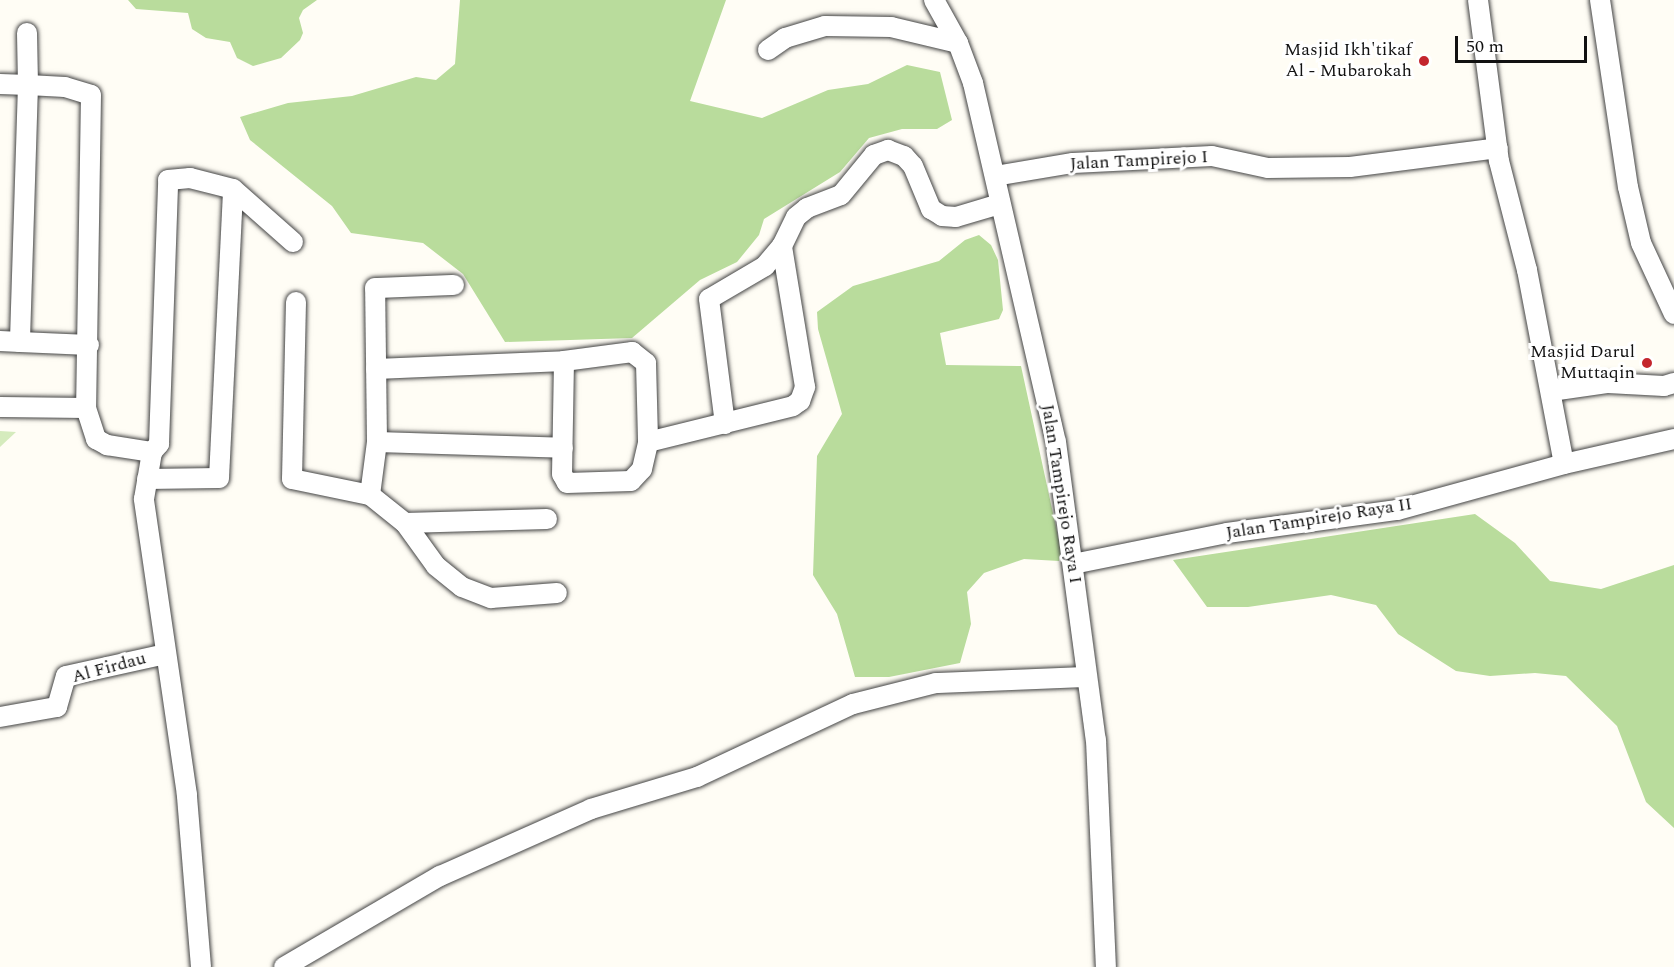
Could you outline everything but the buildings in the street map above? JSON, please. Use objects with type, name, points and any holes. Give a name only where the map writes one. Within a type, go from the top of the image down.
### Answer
[{"type":"street","name":"Jalan Tampirejo Raya I","points":[[934,0],[958,43],[973,83],[1056,442],[1096,740],[1106,967]]},
{"type":"street","points":[[1478,0],[1498,148],[1551,391],[1564,464]]},
{"type":"street","points":[[1600,0],[1628,188],[1641,243],[1674,314]]},
{"type":"street","points":[[768,50],[785,38],[825,26],[891,27],[958,43]]},
{"type":"street","points":[[20,342],[28,85],[27,33]]},
{"type":"street","points":[[0,84],[65,87],[91,95],[89,345],[86,408],[96,439],[107,445],[152,453]]},
{"type":"street","name":"Jalan Tampirejo I","points":[[995,176],[1073,164],[1212,156],[1268,168],[1350,167],[1498,148]]},
{"type":"street","points":[[725,424],[709,299],[715,293],[753,276],[782,246],[796,217],[807,207],[841,195],[874,155],[888,150],[904,156],[913,166],[931,209],[942,216],[956,217],[1000,204]]},
{"type":"street","points":[[201,967],[187,795],[144,499],[152,453],[159,444],[165,187],[168,180],[176,176],[233,189],[293,242]]},
{"type":"street","points":[[147,479],[219,478],[233,189]]},
{"type":"street","points":[[648,442],[793,406],[804,394],[782,246]]},
{"type":"street","points":[[370,495],[377,442],[375,288],[454,285]]},
{"type":"street","points":[[296,302],[292,479],[370,495],[405,523],[436,566],[462,586],[491,598],[557,593]]},
{"type":"street","points":[[0,341],[89,345]]},
{"type":"street","points":[[376,369],[564,361],[632,352],[643,358],[648,442],[642,469],[631,481],[567,483],[562,474],[564,361]]},
{"type":"street","points":[[1551,391],[1608,383],[1664,386],[1674,382]]},
{"type":"street","points":[[0,407],[86,408]]},
{"type":"street","name":"Jalan Tampirejo Raya II","points":[[1073,564],[1227,533],[1397,510],[1564,464],[1674,439]]},
{"type":"street","points":[[377,442],[563,448]]},
{"type":"street","points":[[405,523],[547,519]]},
{"type":"street","name":"Al Firdau","points":[[0,717],[57,707],[66,676],[166,654]]},
{"type":"street","points":[[284,967],[440,876],[591,809],[697,777],[853,704],[936,683],[1087,677]]},
{"type":"green space","points":[[128,0],[317,0],[303,10],[299,18],[303,33],[300,40],[281,58],[253,66],[237,58],[230,42],[206,38],[192,29],[188,13],[136,9]]},
{"type":"green space","points":[[460,0],[726,0],[690,101],[762,118],[828,90],[868,84],[907,65],[940,72],[952,120],[937,129],[902,129],[869,138],[840,172],[764,219],[759,235],[737,262],[700,280],[632,338],[505,342],[463,274],[423,243],[351,233],[332,206],[250,140],[240,117],[288,103],[352,96],[416,77],[436,80],[455,64]]},
{"type":"green space","points":[[979,235],[991,245],[998,260],[1003,310],[999,319],[940,333],[946,365],[1021,366],[1061,550],[1059,561],[1024,559],[984,573],[967,592],[971,624],[960,663],[889,677],[855,677],[837,614],[813,575],[817,456],[842,414],[818,329],[817,312],[853,286],[939,261],[965,240]]},
{"type":"green space","points":[[0,431],[16,432],[0,447]]},
{"type":"green space","points":[[1475,514],[1515,543],[1550,581],[1601,589],[1674,565],[1674,828],[1646,802],[1617,726],[1566,676],[1535,673],[1490,676],[1456,671],[1398,634],[1376,605],[1331,595],[1248,607],[1207,607],[1173,560]]},
{"type":"place","name":"Masjid Ikh'tikaf Al - Mubarokah","points":[[1424,61]]},
{"type":"place","name":"Masjid Darul Muttaqin","points":[[1647,363]]}]
